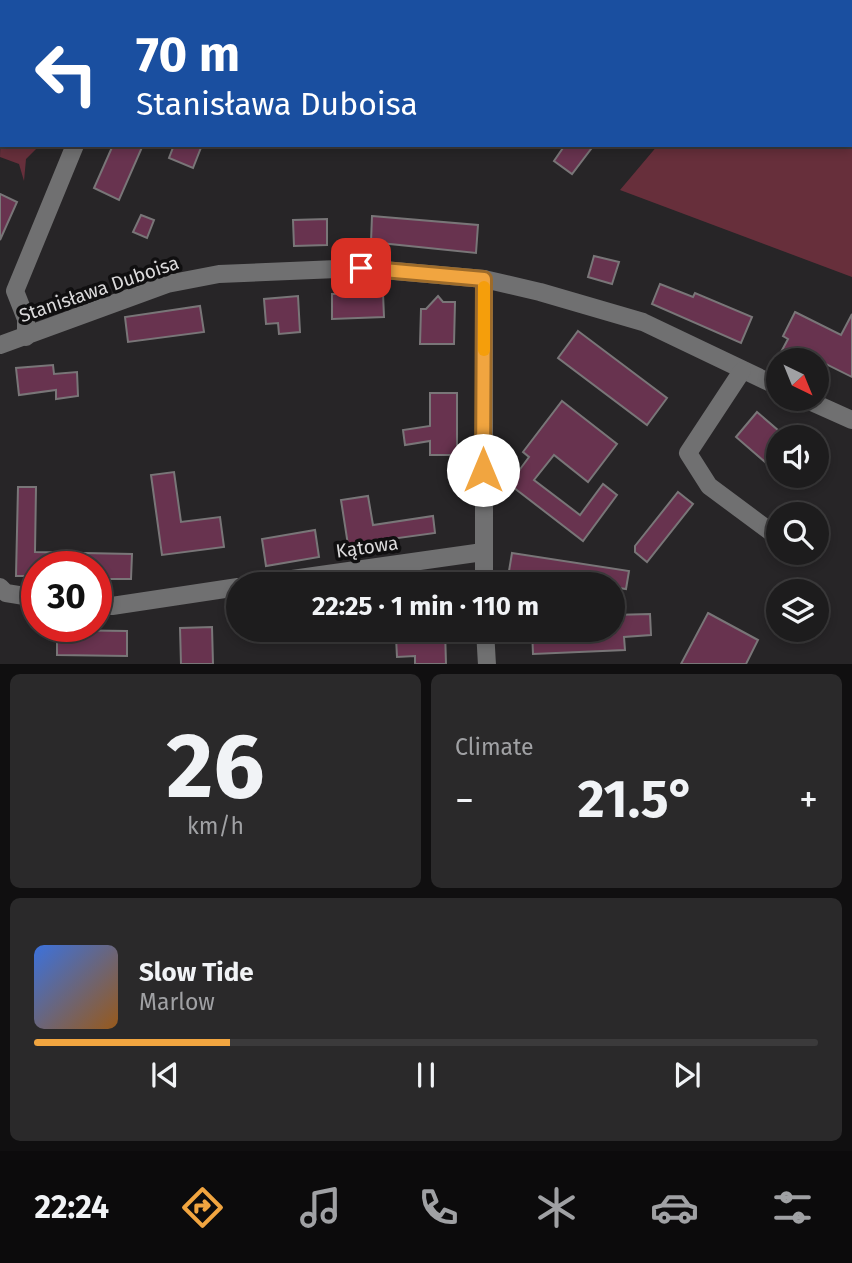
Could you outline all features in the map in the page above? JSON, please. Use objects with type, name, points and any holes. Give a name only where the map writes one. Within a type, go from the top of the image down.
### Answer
[{"type":"street","points":[[26,337],[26,319],[8,290],[74,147]]},
{"type":"street","name":"Stanisława Duboisa","points":[[0,345],[167,284],[219,274],[361,268],[484,279],[643,321],[766,381]]},
{"type":"street","points":[[484,279],[484,572]]},
{"type":"street","points":[[742,371],[688,453],[709,486],[766,528]]},
{"type":"street","points":[[830,410],[852,420]]},
{"type":"street","name":"Kątowa","points":[[342,572],[483,552]]},
{"type":"street","points":[[0,587],[6,593],[21,595]]},
{"type":"street","points":[[112,606],[226,589]]},
{"type":"street","points":[[485,642],[486,664]]},
{"type":"shaded area","points":[[0,147],[38,147],[26,159],[24,181],[19,164],[0,157]]},
{"type":"shaded area","points":[[656,147],[852,147],[852,277],[620,190]]},
{"type":"building","points":[[112,147],[142,147],[119,200],[94,188]]},
{"type":"building","points":[[173,147],[201,147],[193,168],[169,158]]},
{"type":"building","points":[[564,147],[592,147],[572,174],[554,161]]},
{"type":"building","points":[[0,194],[17,202],[0,240]]},
{"type":"building","points":[[141,215],[154,220],[147,238],[133,232]]},
{"type":"building","points":[[372,216],[478,225],[476,253],[371,242]]},
{"type":"building","points":[[327,219],[327,245],[294,246],[293,220]]},
{"type":"building","points":[[594,256],[619,262],[612,284],[588,277]]},
{"type":"building","points":[[660,284],[693,297],[695,293],[752,317],[741,343],[652,304]]},
{"type":"building","points":[[383,293],[384,317],[332,319],[332,294]]},
{"type":"building","points":[[298,296],[300,332],[279,334],[278,323],[266,324],[264,299]]},
{"type":"building","points":[[438,296],[443,302],[455,302],[454,344],[420,344],[421,309],[426,309]]},
{"type":"building","points":[[200,306],[204,332],[128,342],[125,317]]},
{"type":"building","points":[[795,312],[841,335],[852,314],[852,377],[830,366],[830,348],[783,348],[788,339],[783,336]]},
{"type":"building","points":[[578,331],[667,398],[647,425],[558,358]]},
{"type":"building","points":[[53,365],[54,374],[77,372],[78,396],[56,399],[56,390],[19,395],[16,368]]},
{"type":"building","points":[[430,393],[457,393],[457,455],[430,455],[430,441],[405,445],[403,430],[430,426]]},
{"type":"building","points":[[562,401],[617,444],[588,482],[554,455],[534,480],[580,515],[603,484],[617,495],[583,541],[509,484],[529,457],[523,452]]},
{"type":"building","points":[[757,412],[772,425],[766,425],[766,463],[736,437]]},
{"type":"building","points":[[174,472],[181,522],[220,517],[224,547],[162,555],[151,475]]},
{"type":"building","points":[[18,487],[36,487],[35,551],[21,551],[21,576],[16,576]]},
{"type":"building","points":[[678,492],[693,504],[647,562],[635,552],[635,546]]},
{"type":"building","points":[[368,496],[373,525],[433,516],[435,533],[348,545],[341,500]]},
{"type":"building","points":[[315,530],[319,557],[266,566],[262,539]]},
{"type":"building","points":[[512,553],[629,571],[626,589],[625,572],[509,571]]},
{"type":"building","points":[[112,554],[132,554],[131,579],[112,579]]},
{"type":"building","points":[[708,613],[758,640],[746,664],[681,664]]},
{"type":"building","points":[[650,614],[651,635],[625,637],[625,615]]},
{"type":"building","points":[[212,627],[213,664],[181,664],[180,628]]},
{"type":"building","points":[[112,631],[127,631],[127,656],[57,655],[57,642],[112,642]]},
{"type":"building","points":[[396,642],[445,642],[446,664],[415,664],[415,656],[397,657]]},
{"type":"building","points":[[532,642],[624,642],[625,650],[533,654]]},
{"type":"slow traffic","points":[[484,287],[484,350]]},
{"type":"route","points":[[361,268],[484,279],[483,470]]}]
